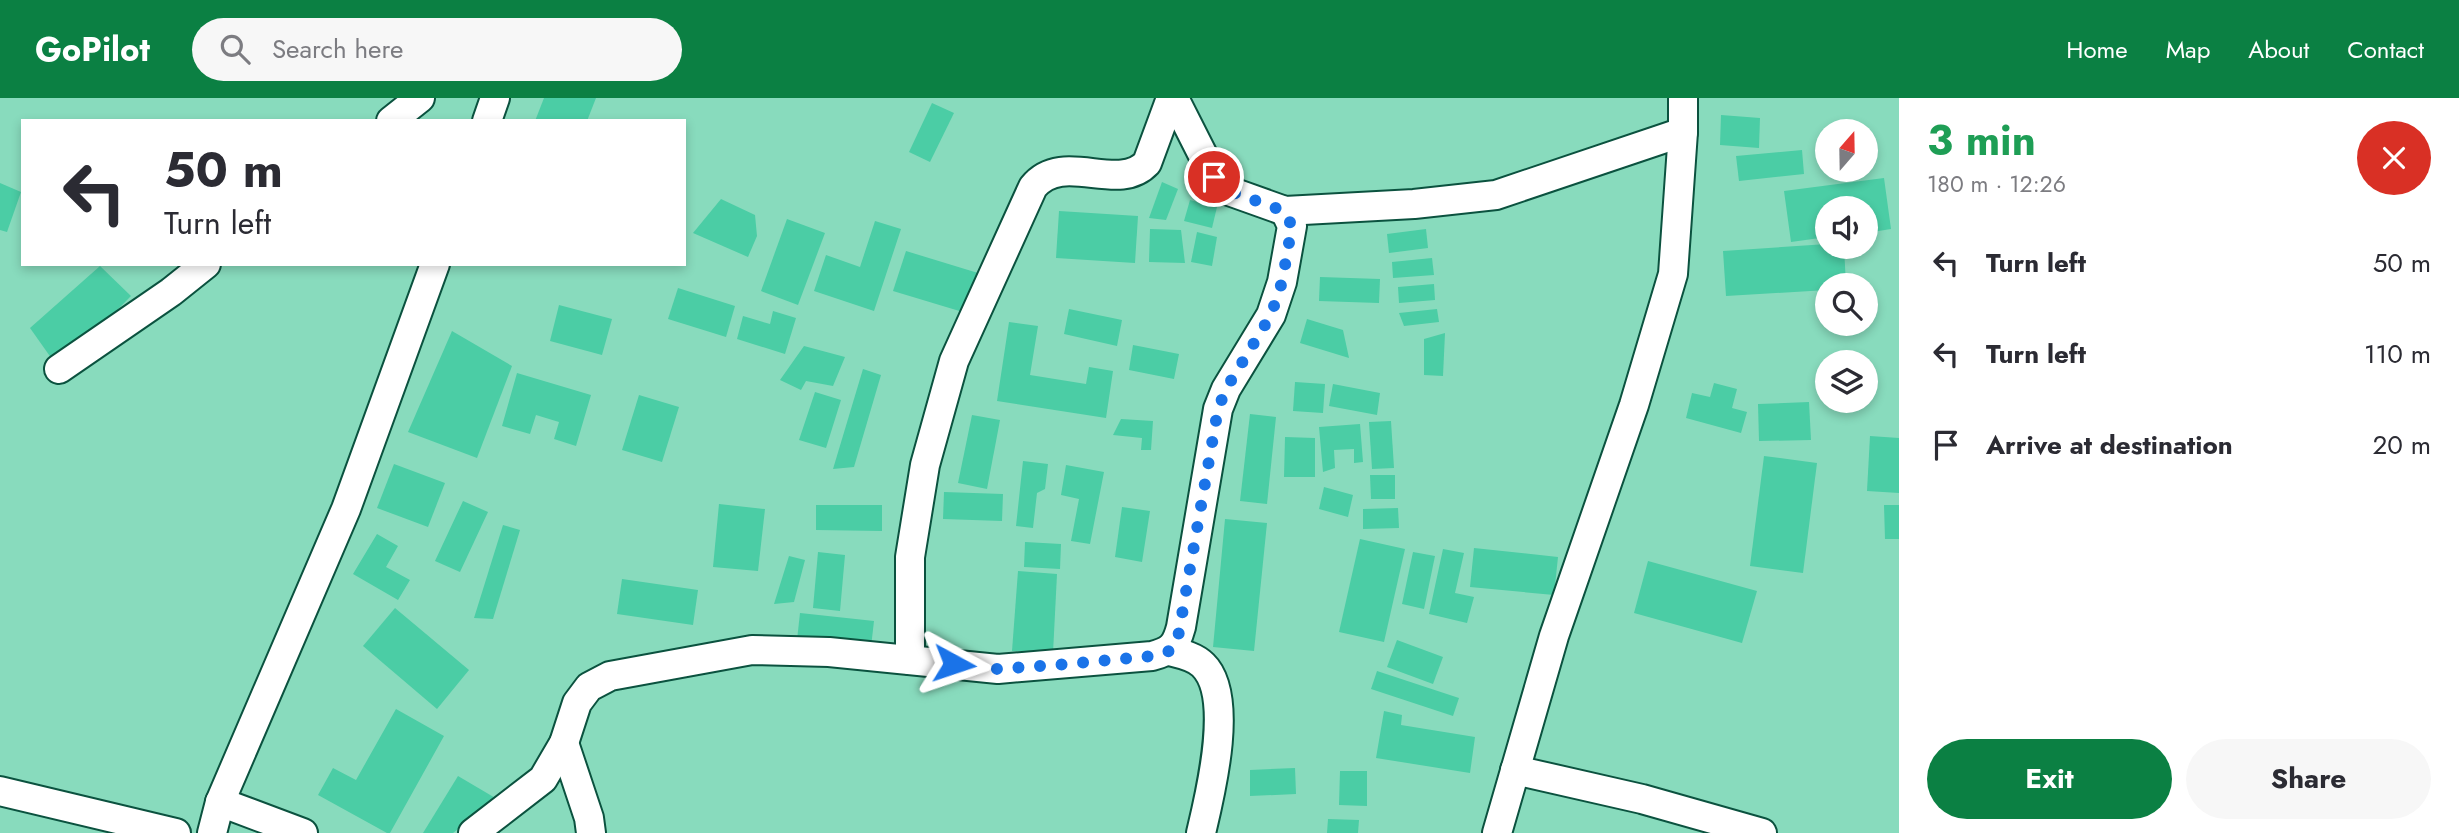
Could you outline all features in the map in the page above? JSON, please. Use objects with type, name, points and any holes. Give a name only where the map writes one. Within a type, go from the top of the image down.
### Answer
[{"type":"street","points":[[394,119],[420,98]]},
{"type":"street","points":[[488,119],[495,98]]},
{"type":"street","points":[[1173,98],[1214,177],[1229,191],[1284,211],[1414,204],[1496,195],[1683,132]]},
{"type":"street","points":[[910,660],[910,557],[925,466],[954,361],[1033,187],[1048,174],[1066,171],[1120,174],[1141,169],[1147,163],[1173,98]]},
{"type":"street","points":[[1497,833],[1554,636],[1634,405],[1673,274],[1683,98]]},
{"type":"street","points":[[473,833],[543,779],[564,743],[576,703],[589,687],[610,676],[752,650],[829,652],[998,669],[1152,656],[1169,651],[1177,643],[1181,627],[1218,409],[1226,389],[1271,315],[1282,282],[1292,226],[1284,211]]},
{"type":"street","points":[[59,369],[203,266]]},
{"type":"street","points":[[212,833],[220,802],[346,509],[434,266]]},
{"type":"street","points":[[1169,651],[1195,659],[1205,667],[1213,681],[1219,724],[1216,768],[1201,833]]},
{"type":"street","points":[[564,743],[592,833]]},
{"type":"street","points":[[1515,770],[1642,799],[1762,833]]},
{"type":"street","points":[[0,791],[176,833]]},
{"type":"street","points":[[220,802],[303,833]]},
{"type":"building","points":[[544,98],[596,98],[588,119],[536,119]]},
{"type":"building","points":[[932,103],[954,113],[930,162],[909,152]]},
{"type":"building","points":[[1721,115],[1760,118],[1759,148],[1720,145]]},
{"type":"building","points":[[1802,150],[1804,174],[1739,181],[1736,156]]},
{"type":"building","points":[[1884,178],[1891,229],[1878,231],[1878,196],[1815,196],[1815,239],[1791,242],[1784,191],[1853,182],[1878,182],[1878,179]]},
{"type":"building","points":[[1162,182],[1178,189],[1166,220],[1149,218]]},
{"type":"building","points":[[0,183],[21,192],[7,232],[0,230]]},
{"type":"building","points":[[721,199],[755,215],[757,236],[748,257],[693,233]]},
{"type":"building","points":[[1190,200],[1217,207],[1212,228],[1184,221]]},
{"type":"building","points":[[1059,211],[1138,216],[1135,263],[1056,258]]},
{"type":"building","points":[[787,219],[825,233],[798,305],[761,291]]},
{"type":"building","points":[[875,221],[901,229],[874,311],[814,291],[826,255],[860,267]]},
{"type":"building","points":[[1150,229],[1181,230],[1185,263],[1149,262]]},
{"type":"building","points":[[1426,229],[1428,248],[1389,253],[1387,234]]},
{"type":"building","points":[[1197,232],[1217,237],[1212,266],[1191,262]]},
{"type":"building","points":[[1815,245],[1815,259],[1845,259],[1845,273],[1815,273],[1815,291],[1726,296],[1723,251]]},
{"type":"building","points":[[906,251],[978,273],[966,313],[893,291]]},
{"type":"building","points":[[1432,258],[1434,275],[1393,278],[1392,262]]},
{"type":"building","points":[[100,266],[131,296],[59,369],[30,328]]},
{"type":"building","points":[[1320,277],[1380,279],[1379,303],[1319,301]]},
{"type":"building","points":[[1434,284],[1435,300],[1399,303],[1398,287]]},
{"type":"building","points":[[678,288],[735,306],[726,337],[668,319]]},
{"type":"building","points":[[559,305],[612,319],[602,355],[550,341]]},
{"type":"building","points":[[1069,309],[1122,320],[1117,346],[1064,334]]},
{"type":"building","points":[[1437,309],[1439,322],[1404,326],[1399,313]]},
{"type":"building","points":[[773,311],[796,318],[785,354],[737,339],[743,316],[770,324]]},
{"type":"building","points":[[1307,319],[1343,330],[1349,358],[1300,343]]},
{"type":"building","points":[[1009,322],[1038,326],[1030,375],[1086,384],[1089,367],[1113,371],[1106,418],[997,401]]},
{"type":"building","points":[[452,331],[512,366],[477,458],[408,432]]},
{"type":"building","points":[[1445,333],[1443,376],[1424,375],[1424,339]]},
{"type":"building","points":[[1133,345],[1179,354],[1174,379],[1129,370]]},
{"type":"building","points":[[804,346],[845,357],[833,386],[806,381],[801,390],[780,380]]},
{"type":"building","points":[[863,369],[881,375],[854,467],[833,469]]},
{"type":"building","points":[[517,373],[591,395],[576,446],[554,439],[559,422],[536,415],[530,434],[502,426]]},
{"type":"building","points":[[1295,382],[1325,384],[1323,413],[1293,411]]},
{"type":"building","points":[[1714,383],[1737,389],[1732,408],[1747,412],[1741,433],[1686,418],[1692,393],[1710,397]]},
{"type":"building","points":[[1333,384],[1380,393],[1377,415],[1329,406]]},
{"type":"building","points":[[815,392],[841,400],[826,448],[799,440]]},
{"type":"building","points":[[639,395],[679,407],[662,462],[622,450]]},
{"type":"building","points":[[1809,402],[1811,440],[1759,441],[1758,404]]},
{"type":"building","points":[[1250,414],[1276,417],[1267,504],[1240,501]]},
{"type":"building","points":[[972,415],[1000,420],[987,489],[958,483]]},
{"type":"building","points":[[1121,419],[1153,421],[1151,450],[1141,450],[1142,438],[1113,435]]},
{"type":"building","points":[[1391,421],[1394,468],[1372,469],[1369,422]]},
{"type":"building","points":[[1360,424],[1363,462],[1354,463],[1354,449],[1334,450],[1335,468],[1323,472],[1319,427]]},
{"type":"building","points":[[1870,436],[1899,438],[1899,493],[1867,491]]},
{"type":"building","points":[[1285,437],[1315,438],[1315,477],[1284,477]]},
{"type":"building","points":[[1764,456],[1817,463],[1803,573],[1750,566]]},
{"type":"building","points":[[1023,461],[1048,464],[1045,489],[1037,493],[1033,528],[1016,526]]},
{"type":"building","points":[[394,464],[445,483],[428,527],[377,508]]},
{"type":"building","points":[[1066,465],[1104,472],[1090,544],[1071,541],[1079,499],[1061,495]]},
{"type":"building","points":[[1370,475],[1395,475],[1395,499],[1371,499]]},
{"type":"building","points":[[1324,487],[1353,495],[1348,517],[1319,509]]},
{"type":"building","points":[[944,492],[1003,494],[1002,521],[943,519]]},
{"type":"building","points":[[463,501],[488,512],[460,572],[435,561]]},
{"type":"building","points":[[719,504],[765,509],[758,571],[713,567]]},
{"type":"building","points":[[816,505],[882,505],[882,531],[816,530]]},
{"type":"building","points":[[1884,505],[1899,505],[1899,539],[1885,539]]},
{"type":"building","points":[[1122,507],[1150,511],[1142,562],[1115,557]]},
{"type":"building","points":[[1398,508],[1399,528],[1363,529],[1363,509]]},
{"type":"building","points":[[1225,519],[1267,523],[1254,651],[1213,647]]},
{"type":"building","points":[[503,525],[520,530],[493,619],[474,618]]},
{"type":"building","points":[[377,534],[398,546],[386,567],[410,580],[398,600],[353,574]]},
{"type":"building","points":[[1360,539],[1405,549],[1384,642],[1339,632]]},
{"type":"building","points":[[1025,542],[1061,544],[1060,569],[1024,567]]},
{"type":"building","points":[[1474,548],[1558,557],[1554,595],[1470,587]]},
{"type":"building","points":[[1443,549],[1464,553],[1455,593],[1474,597],[1467,623],[1429,614]]},
{"type":"building","points":[[818,552],[845,555],[840,611],[813,608]]},
{"type":"building","points":[[1413,552],[1435,556],[1424,609],[1402,604]]},
{"type":"building","points":[[789,556],[805,560],[794,602],[774,604]]},
{"type":"building","points":[[1648,561],[1757,591],[1742,643],[1634,613]]},
{"type":"building","points":[[1018,571],[1057,574],[1053,653],[1012,651]]},
{"type":"building","points":[[622,579],[698,590],[693,625],[617,614]]},
{"type":"building","points":[[395,608],[469,670],[437,709],[363,646]]},
{"type":"building","points":[[800,613],[874,621],[871,647],[797,640]]},
{"type":"building","points":[[1397,640],[1443,657],[1433,684],[1387,667]]},
{"type":"building","points":[[1377,671],[1459,698],[1453,716],[1371,689]]},
{"type":"building","points":[[396,709],[444,736],[390,833],[387,833],[318,795],[333,768],[356,780]]},
{"type":"building","points":[[1384,711],[1402,715],[1401,725],[1475,737],[1470,773],[1376,758]]},
{"type":"building","points":[[1295,768],[1296,794],[1250,796],[1250,770]]},
{"type":"building","points":[[1340,771],[1367,771],[1367,806],[1339,805]]},
{"type":"building","points":[[458,776],[497,799],[453,833],[423,833]]},
{"type":"building","points":[[1328,819],[1359,820],[1358,833],[1327,833]]},
{"type":"route","points":[[954,664],[998,669],[1152,656],[1169,651],[1177,643],[1218,409],[1226,389],[1271,315],[1282,282],[1292,226],[1284,211],[1229,191],[1214,177]]}]
